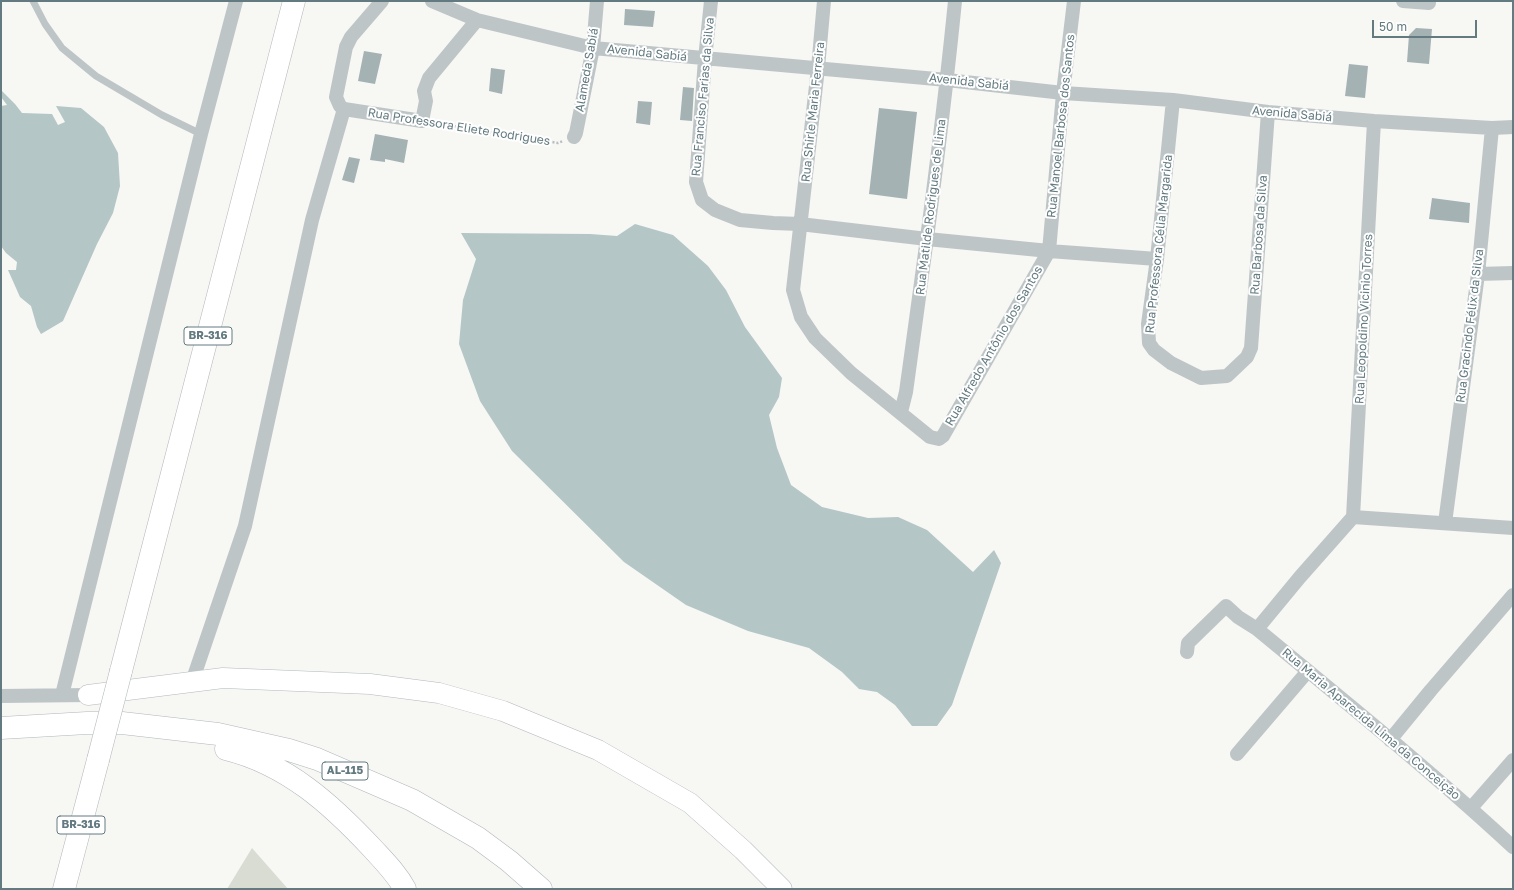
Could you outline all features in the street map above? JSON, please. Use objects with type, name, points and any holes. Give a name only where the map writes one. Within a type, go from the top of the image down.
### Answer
[{"type":"main road","name":"BR-316","points":[[64,889],[122,671],[294,1]]},
{"type":"main road","points":[[1,728],[87,723],[122,723],[243,753],[276,768],[310,788],[361,836],[398,876],[405,889]]},
{"type":"main road","name":"AL-115","points":[[122,723],[218,734],[289,750],[317,759],[412,800],[478,838],[509,861],[540,889]]},
{"type":"street","points":[[62,695],[201,134],[236,1]]},
{"type":"street","points":[[192,682],[245,526],[312,220],[344,109],[340,106],[336,96],[346,48],[351,37],[382,1]]},
{"type":"street","name":"Avenida Sabiá","points":[[432,1],[477,20],[593,48],[1063,92],[1173,100],[1268,112],[1374,121],[1492,128],[1513,127]]},
{"type":"street","name":"Alameda Sabiá","points":[[574,138],[593,48],[597,1]]},
{"type":"street","name":"Rua Franciso Farias da Silva","points":[[712,1],[705,59],[696,182],[702,200],[715,210],[740,220],[800,224]]},
{"type":"street","name":"Rua Shirle Maria Ferreira","points":[[824,1],[793,290],[801,317],[815,338],[851,373],[930,437],[939,439]]},
{"type":"street","name":"Rua Matilde Rodrigues de Lima","points":[[901,412],[906,392],[927,239],[947,80],[955,1]]},
{"type":"street","name":"Rua Manoel Barbosa dos Santos","points":[[1048,251],[1063,92],[1074,1]]},
{"type":"street","points":[[1403,1],[1429,4]]},
{"type":"street","points":[[422,121],[426,101],[424,91],[429,78],[477,20]]},
{"type":"street","name":"Rua Professora Célia Margarida","points":[[1173,100],[1157,259],[1148,324],[1149,343],[1154,350],[1171,363],[1202,378],[1227,376],[1247,357]]},
{"type":"street","name":"Rua Professora Eliete Rodrigues","points":[[344,109],[422,121]]},
{"type":"street","name":"Rua Barbosa da Silva","points":[[1247,357],[1251,348],[1268,112]]},
{"type":"street","name":"Rua Leopoldino Vicinio Torres","points":[[1353,517],[1374,121]]},
{"type":"street","name":"Rua Gracindo Félix da Silva","points":[[1445,523],[1478,274],[1492,128]]},
{"type":"street","points":[[800,224],[1048,251],[1157,259]]},
{"type":"street","name":"Rua Alfredo Antônio dos Santos","points":[[939,439],[943,436],[1048,251]]},
{"type":"street","points":[[1478,274],[1513,273]]},
{"type":"street","points":[[1257,629],[1353,517],[1513,528]]},
{"type":"street","points":[[1390,740],[1513,595]]},
{"type":"street","name":"Rua Maria Aparecida Lima da Conceição","points":[[1187,652],[1188,643],[1226,606],[1238,617],[1257,629],[1308,670],[1472,808],[1513,847]]},
{"type":"street","points":[[1237,754],[1308,670]]},
{"type":"street","points":[[1,696],[88,695],[223,678],[370,684],[439,693],[503,711],[598,750],[690,803],[743,850],[782,889]]},
{"type":"street","points":[[1472,808],[1513,760]]},
{"type":"lane","points":[[33,1],[45,24],[62,48],[96,76],[162,115],[201,134]]},
{"type":"path","name":"Rua Professora Eliete Rodrigues","points":[[422,121],[558,143],[574,138]]},
{"type":"shaded area","points":[[1,90],[22,113],[52,114],[58,125],[65,122],[56,106],[81,108],[104,127],[118,153],[120,186],[113,213],[97,244],[63,321],[41,334],[37,327],[31,306],[20,297],[8,270],[16,270],[17,262],[6,253],[1,246],[1,106],[7,105],[1,97]]},
{"type":"shaded area","points":[[635,224],[673,235],[708,266],[726,290],[745,327],[782,378],[779,397],[769,415],[777,448],[791,485],[822,507],[868,518],[898,517],[927,530],[973,572],[994,550],[1001,563],[952,705],[937,726],[912,726],[895,705],[877,692],[859,689],[842,672],[809,648],[748,631],[686,605],[624,562],[512,451],[480,401],[459,344],[463,300],[476,259],[461,233],[590,234],[617,236]]},
{"type":"shaded area","points":[[252,848],[288,889],[227,889]]},
{"type":"building","points":[[625,9],[655,11],[653,27],[624,25]]},
{"type":"building","points":[[1416,28],[1432,29],[1429,64],[1407,62],[1409,35]]},
{"type":"building","points":[[364,51],[382,54],[375,84],[358,81]]},
{"type":"building","points":[[1349,64],[1368,66],[1365,98],[1345,96]]},
{"type":"building","points":[[491,68],[505,70],[502,94],[489,91]]},
{"type":"building","points":[[683,87],[694,88],[692,121],[680,120]]},
{"type":"building","points":[[638,101],[652,102],[650,125],[636,123]]},
{"type":"building","points":[[879,108],[917,112],[907,199],[869,194]]},
{"type":"building","points":[[375,134],[408,140],[404,163],[385,159],[385,162],[370,160]]},
{"type":"building","points":[[349,157],[360,159],[354,183],[342,180]]},
{"type":"building","points":[[1432,198],[1470,203],[1469,223],[1429,219]]}]
